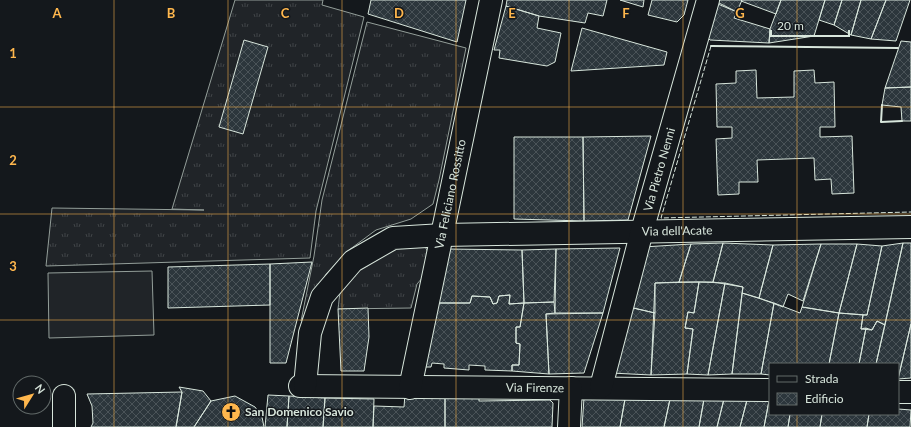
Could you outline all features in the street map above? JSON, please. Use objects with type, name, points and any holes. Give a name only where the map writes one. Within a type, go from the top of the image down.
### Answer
[{"type":"street","name":"Via Feliciano Rossitto","points":[[410,388],[444,235],[491,0]]},
{"type":"street","name":"Via Pietro Nenni","points":[[601,387],[642,231],[708,0]]},
{"type":"street","name":"Via dell'Acate","points":[[302,386],[310,333],[322,297],[352,261],[393,238],[444,235],[911,227]]},
{"type":"street","name":"Via Firenze","points":[[302,386],[410,388],[601,387],[769,390]]},
{"type":"street","points":[[569,427],[571,388]]},
{"type":"street","points":[[899,392],[911,392]]},
{"type":"street","points":[[64,396],[64,427]]},
{"type":"green space","points":[[235,0],[323,0],[322,5],[364,17],[316,211],[310,258],[46,266],[52,208],[204,210],[172,209]]},
{"type":"green space","points":[[367,22],[466,48],[439,180],[433,204],[411,219],[376,230],[349,250],[326,274],[301,321],[314,256],[322,200]]},
{"type":"green space","points":[[412,241],[424,245],[428,252],[423,277],[417,284],[411,308],[338,309],[341,290],[346,281],[353,274],[372,261]]},
{"type":"green space","points":[[152,271],[154,335],[49,338],[48,273]]},
{"type":"building","points":[[371,0],[466,0],[457,42],[368,14]]},
{"type":"building","points":[[507,0],[607,0],[603,16],[588,13],[585,23],[539,16],[506,6]]},
{"type":"building","points":[[620,0],[644,0],[643,7]]},
{"type":"building","points":[[652,0],[688,0],[684,15],[677,22],[648,15]]},
{"type":"building","points":[[713,0],[742,0],[737,12]]},
{"type":"building","points":[[781,0],[776,14],[741,1]]},
{"type":"building","points":[[781,0],[825,0],[814,36],[769,43],[770,29]]},
{"type":"building","points":[[825,0],[842,0],[834,25],[819,20]]},
{"type":"building","points":[[842,0],[861,0],[851,35],[834,25]]},
{"type":"building","points":[[861,0],[886,0],[871,39],[851,35]]},
{"type":"building","points":[[886,0],[910,0],[896,41],[871,39]]},
{"type":"building","points":[[713,2],[737,12],[734,18],[770,29],[769,43],[710,40],[707,37]]},
{"type":"building","points":[[506,6],[539,16],[537,28],[561,33],[555,62],[547,66],[499,58],[500,50],[494,50]]},
{"type":"building","points":[[582,28],[667,52],[664,65],[571,71]]},
{"type":"building","points":[[244,40],[268,47],[243,134],[219,127]]},
{"type":"building","points":[[901,41],[911,42],[911,87],[885,88]]},
{"type":"building","points":[[756,70],[757,98],[794,97],[794,71],[814,70],[815,83],[834,82],[835,127],[820,127],[820,137],[852,136],[854,193],[832,194],[831,179],[815,180],[814,158],[757,160],[758,182],[739,182],[739,194],[718,195],[716,139],[732,138],[732,127],[717,127],[716,84],[736,83],[736,71]]},
{"type":"building","points":[[911,87],[911,121],[902,121],[901,107],[882,105],[885,88]]},
{"type":"building","points":[[651,136],[628,220],[584,221],[583,137]]},
{"type":"building","points":[[514,137],[583,137],[584,221],[514,219]]},
{"type":"building","points":[[723,243],[713,282],[679,282],[691,244]]},
{"type":"building","points":[[723,243],[773,245],[759,298],[742,293],[743,287],[713,282]]},
{"type":"building","points":[[903,243],[911,243],[911,324],[899,375],[899,363],[876,363]]},
{"type":"building","points":[[903,243],[885,325],[877,321],[872,330],[861,329],[863,315],[867,315],[882,246]]},
{"type":"building","points":[[691,244],[679,282],[655,283],[655,313],[629,307],[643,247]]},
{"type":"building","points":[[821,244],[857,244],[839,313],[802,307]]},
{"type":"building","points":[[821,244],[803,301],[788,294],[783,307],[759,298],[773,245]]},
{"type":"building","points":[[857,244],[882,246],[867,315],[839,313]]},
{"type":"building","points":[[620,248],[603,313],[555,313],[556,249]]},
{"type":"building","points":[[447,249],[522,250],[524,303],[509,304],[510,295],[499,296],[497,303],[493,304],[490,297],[472,296],[470,303],[436,303]]},
{"type":"building","points":[[556,249],[554,302],[524,303],[522,250]]},
{"type":"building","points":[[312,262],[286,363],[270,363],[270,264]]},
{"type":"building","points":[[270,264],[270,305],[168,308],[168,267]]},
{"type":"building","points":[[699,282],[694,313],[688,312],[685,328],[693,329],[687,374],[651,375],[655,283]]},
{"type":"building","points":[[699,282],[725,283],[708,375],[687,374],[693,329],[685,328],[688,312],[694,313]]},
{"type":"building","points":[[725,283],[743,287],[732,374],[708,375]]},
{"type":"building","points":[[742,293],[774,303],[761,374],[732,374]]},
{"type":"building","points":[[510,295],[509,304],[524,303],[520,327],[516,327],[516,343],[520,344],[519,365],[512,365],[512,371],[485,370],[485,366],[469,365],[469,370],[444,368],[444,364],[432,363],[431,367],[422,367],[436,303],[470,303],[472,296],[490,297],[493,304],[497,303],[499,296]]},
{"type":"building","points":[[554,302],[555,313],[546,314],[549,374],[512,371],[512,365],[519,365],[520,344],[516,343],[516,327],[520,327],[524,303]]},
{"type":"building","points":[[774,303],[800,313],[802,307],[839,313],[829,363],[769,363],[769,375],[761,374]]},
{"type":"building","points":[[629,307],[655,313],[651,375],[611,373]]},
{"type":"building","points":[[368,308],[369,337],[364,371],[341,371],[338,309]]},
{"type":"building","points":[[603,313],[584,373],[549,374],[546,314]]},
{"type":"building","points":[[839,313],[863,315],[861,329],[866,328],[859,363],[829,363]]},
{"type":"building","points":[[877,321],[885,325],[876,363],[859,363],[866,328],[872,330]]},
{"type":"building","points":[[911,324],[911,378],[899,379]]},
{"type":"building","points":[[179,387],[203,391],[211,401],[194,427],[176,427],[182,392]]},
{"type":"building","points":[[182,392],[176,427],[91,427],[93,423],[92,406],[87,394]]},
{"type":"building","points":[[405,394],[445,395],[445,427],[373,427],[374,406],[404,407]]},
{"type":"building","points":[[268,395],[289,396],[287,427],[265,427]]},
{"type":"building","points":[[445,395],[479,396],[479,401],[550,400],[553,403],[552,427],[445,427]]},
{"type":"building","name":"San Domenico Savio","points":[[235,396],[255,407],[262,417],[264,427],[194,427],[211,401]]},
{"type":"building","points":[[289,396],[325,398],[323,427],[287,427]]},
{"type":"building","points":[[325,398],[374,399],[373,427],[323,427]]},
{"type":"building","points":[[584,398],[625,399],[620,427],[582,427]]},
{"type":"building","points":[[625,399],[670,399],[664,427],[620,427]]},
{"type":"building","points":[[670,399],[704,399],[699,427],[664,427]]},
{"type":"building","points":[[704,399],[724,399],[717,427],[699,427]]},
{"type":"building","points":[[724,399],[747,400],[740,427],[717,427]]},
{"type":"building","points":[[747,400],[769,401],[764,427],[740,427]]},
{"type":"building","points":[[769,401],[769,415],[790,415],[788,427],[764,427]]},
{"type":"building","points":[[899,409],[911,410],[910,427],[867,427],[869,415],[899,415]]},
{"type":"building","points":[[790,415],[822,415],[820,427],[788,427]]},
{"type":"building","points":[[822,415],[869,415],[867,427],[820,427]]},
{"type":"fence","points":[[711,46],[661,218],[911,212]]},
{"type":"wall","points":[[711,46],[898,48]]},
{"type":"wall","points":[[882,105],[881,122],[902,121]]},
{"type":"place","name":"San Domenico Savio","points":[[231,412]]}]
